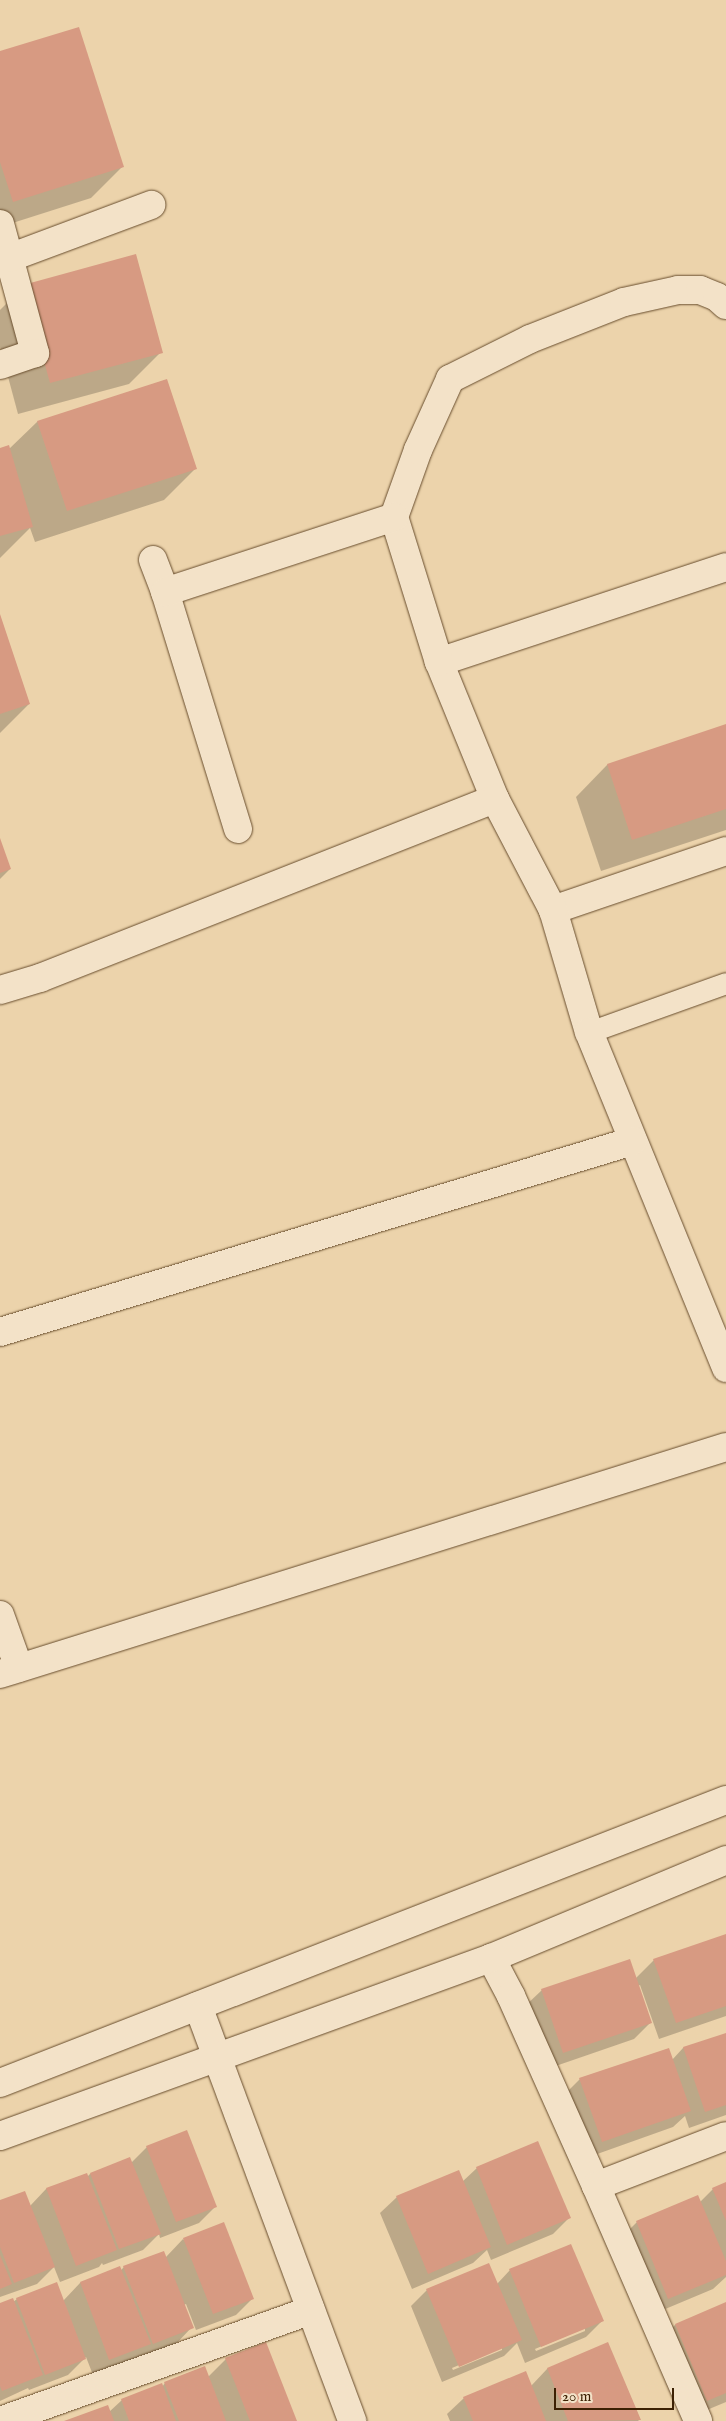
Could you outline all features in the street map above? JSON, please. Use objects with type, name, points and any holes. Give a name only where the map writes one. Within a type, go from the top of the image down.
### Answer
[{"type":"street","points":[[9,258],[151,205]]},
{"type":"street","points":[[0,224],[35,353],[0,365]]},
{"type":"street","points":[[723,1352],[633,1141],[589,1032],[553,910],[495,799],[439,662],[394,517],[418,450],[450,379],[530,339],[624,302],[678,290],[700,290],[717,297],[726,306]]},
{"type":"street","points":[[165,592],[394,517]]},
{"type":"street","points":[[153,560],[165,592],[238,829]]},
{"type":"street","points":[[439,662],[726,567]]},
{"type":"street","points":[[0,990],[40,978],[495,799]]},
{"type":"street","points":[[553,910],[726,851]]},
{"type":"street","points":[[0,1332],[633,1141]]},
{"type":"street","points":[[0,1615],[10,1671],[726,1447]]},
{"type":"street","points":[[1,2080],[198,2006],[726,1800]]},
{"type":"street","points":[[0,2136],[218,2059],[491,1958],[726,1860]]},
{"type":"street","points":[[491,1958],[511,1996],[596,2186],[698,2421]]},
{"type":"street","points":[[198,2006],[352,2421]]},
{"type":"street","points":[[596,2186],[726,2136]]},
{"type":"street","points":[[0,2421],[311,2310]]},
{"type":"lane","points":[[589,1032],[726,983]]},
{"type":"building","points":[[79,27],[124,167],[13,202],[0,162],[0,51]]},
{"type":"building","points":[[136,254],[163,353],[50,383],[23,285]]},
{"type":"building","points":[[167,379],[197,469],[67,511],[37,421]]},
{"type":"building","points":[[9,445],[33,527],[0,536],[0,448]]},
{"type":"building","points":[[0,614],[30,704],[0,714]]},
{"type":"building","points":[[726,724],[726,809],[632,840],[607,764]]},
{"type":"building","points":[[0,838],[11,869],[0,873]]},
{"type":"building","points":[[726,1934],[726,2006],[676,2023],[653,1959]]},
{"type":"building","points":[[630,1959],[652,2023],[563,2053],[541,1989]]},
{"type":"building","points":[[726,2033],[726,2105],[705,2112],[683,2047]]},
{"type":"building","points":[[669,2048],[691,2111],[602,2142],[579,2078]]},
{"type":"building","points":[[187,2130],[217,2207],[176,2222],[146,2146]]},
{"type":"building","points":[[538,2141],[571,2218],[507,2245],[476,2167]]},
{"type":"building","points":[[130,2157],[161,2234],[119,2249],[90,2173]]},
{"type":"building","points":[[459,2170],[491,2247],[428,2274],[396,2196]]},
{"type":"building","points":[[87,2173],[117,2250],[76,2266],[46,2188]]},
{"type":"building","points":[[726,2182],[726,2221],[712,2188]]},
{"type":"building","points":[[25,2191],[55,2267],[14,2283],[0,2247],[0,2200]]},
{"type":"building","points":[[698,2195],[726,2261],[726,2275],[668,2299],[636,2221]]},
{"type":"building","points":[[224,2222],[254,2299],[213,2314],[183,2238]]},
{"type":"building","points":[[571,2244],[604,2321],[541,2347],[509,2269]]},
{"type":"building","points":[[164,2251],[194,2328],[153,2344],[123,2266]]},
{"type":"building","points":[[0,2255],[12,2284],[0,2289]]},
{"type":"building","points":[[489,2263],[522,2340],[459,2367],[426,2289]]},
{"type":"building","points":[[120,2266],[151,2344],[109,2360],[80,2282]]},
{"type":"building","points":[[57,2282],[86,2359],[45,2375],[16,2298]]},
{"type":"building","points":[[13,2298],[43,2375],[2,2391],[0,2386],[0,2303]]},
{"type":"building","points":[[726,2302],[726,2393],[707,2401],[675,2324]]},
{"type":"building","points":[[266,2342],[297,2421],[250,2421],[225,2358]]},
{"type":"building","points":[[608,2342],[641,2420],[568,2421],[547,2368]]},
{"type":"building","points":[[205,2366],[226,2421],[179,2421],[164,2382]]},
{"type":"building","points":[[526,2371],[546,2421],[473,2421],[463,2397]]},
{"type":"building","points":[[162,2383],[176,2421],[129,2421],[121,2399]]},
{"type":"building","points":[[108,2405],[114,2421],[64,2421]]}]
